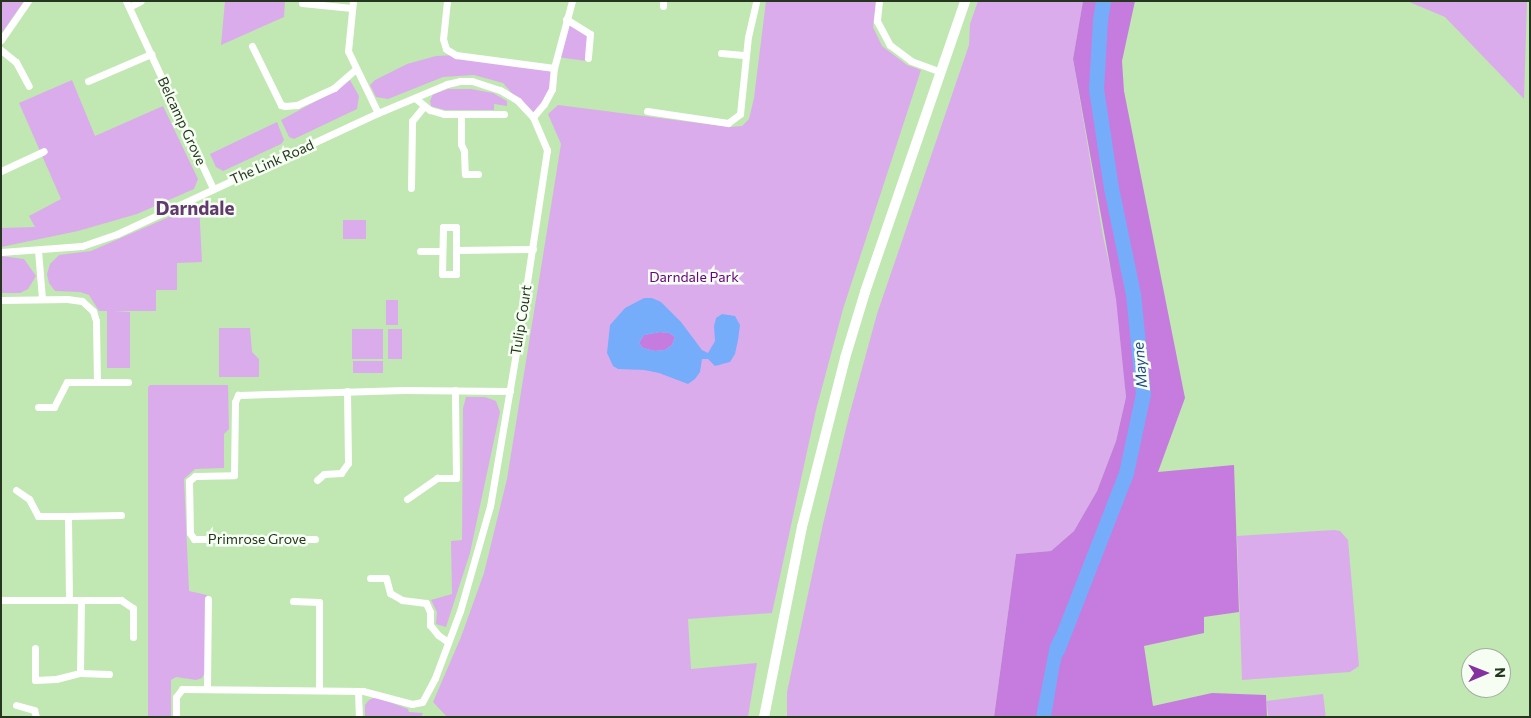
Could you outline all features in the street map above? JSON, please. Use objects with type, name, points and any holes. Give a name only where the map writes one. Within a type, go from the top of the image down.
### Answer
[{"type":"main road","points":[[764,717],[802,528],[843,367],[865,292],[965,1]]},
{"type":"street","points":[[1,40],[28,1]]},
{"type":"street","name":"Belcamp Grove","points":[[141,1],[128,4],[213,188]]},
{"type":"street","points":[[447,1],[443,39],[446,49],[456,55],[554,68]]},
{"type":"street","points":[[533,117],[544,104],[552,89],[554,68],[572,1]]},
{"type":"street","points":[[647,111],[728,123],[740,114],[746,54],[756,1]]},
{"type":"street","points":[[879,1],[877,21],[890,45],[911,61],[940,72]]},
{"type":"street","points":[[302,3],[353,5],[348,51],[378,114]]},
{"type":"street","points":[[566,19],[590,34],[588,58]]},
{"type":"street","points":[[252,46],[281,105],[285,106],[297,105],[334,88],[356,69]]},
{"type":"street","points":[[1,50],[16,62],[29,86]]},
{"type":"street","points":[[721,53],[746,54]]},
{"type":"street","points":[[88,81],[151,54]]},
{"type":"street","name":"The Link Road","points":[[1,252],[82,246],[117,234],[213,188],[447,84],[472,81],[500,90],[518,101],[533,117]]},
{"type":"street","points":[[414,98],[424,106],[444,114],[504,114]]},
{"type":"street","points":[[411,188],[412,121],[424,106]]},
{"type":"street","points":[[461,114],[461,144],[464,151],[465,174],[478,174]]},
{"type":"street","name":"Tulip Court","points":[[510,391],[547,150],[533,117]]},
{"type":"street","points":[[1,171],[44,151]]},
{"type":"street","points":[[442,227],[456,227],[456,274],[442,274],[442,252],[442,227]]},
{"type":"street","points":[[456,250],[533,249]]},
{"type":"street","points":[[38,250],[42,299]]},
{"type":"street","points":[[420,251],[442,252]]},
{"type":"street","points":[[1,300],[67,298],[82,301],[93,311],[96,321],[97,382]]},
{"type":"street","points":[[38,408],[54,407],[67,382],[128,382]]},
{"type":"street","points":[[407,499],[437,478],[456,478],[455,390]]},
{"type":"street","points":[[317,480],[324,474],[341,473],[348,463],[347,391]]},
{"type":"street","name":"Primrose Grove","points":[[315,539],[194,539],[190,533],[189,481],[195,476],[234,475],[235,402],[238,395],[347,391],[510,391]]},
{"type":"street","points":[[176,717],[176,697],[182,689],[358,691],[389,696],[412,704],[422,702],[435,678],[471,576],[490,506],[510,391]]},
{"type":"street","points":[[16,490],[29,499],[38,516],[121,514]]},
{"type":"street","points":[[68,516],[69,600]]},
{"type":"street","points":[[370,578],[386,578],[390,593],[402,600],[426,604],[430,612],[430,625],[438,635],[448,642]]},
{"type":"street","points":[[1,600],[121,600],[133,608],[133,637]]},
{"type":"street","points":[[80,673],[81,600]]},
{"type":"street","points":[[207,689],[208,600]]},
{"type":"street","points":[[293,601],[319,602],[319,690]]},
{"type":"street","points":[[35,648],[35,680],[56,679],[80,673],[109,674]]},
{"type":"street","points":[[358,691],[359,717]]},
{"type":"street","points":[[16,705],[34,710],[36,717]]},
{"type":"green space","points":[[1,1],[24,1],[1,34]]},
{"type":"green space","points":[[225,1],[285,1],[284,17],[221,45]]},
{"type":"green space","name":"Darndale Park","points":[[766,1],[876,1],[873,27],[882,46],[907,65],[921,70],[843,309],[816,410],[772,613],[688,619],[691,669],[757,663],[748,717],[447,717],[433,702],[461,637],[484,573],[507,479],[561,144],[548,114],[558,105],[730,127],[742,126],[749,119],[754,98]]},
{"type":"green space","points":[[978,1],[1083,1],[1073,59],[1103,236],[1116,294],[1122,347],[1126,397],[1116,441],[1097,491],[1074,531],[1051,551],[1016,554],[994,717],[787,717],[787,692],[823,524],[849,416],[877,314],[969,45],[970,24]]},
{"type":"green space","points":[[1407,1],[1527,1],[1524,99],[1445,17]]},
{"type":"green space","points":[[566,19],[590,34],[587,61],[557,57]]},
{"type":"green space","points":[[456,55],[554,68],[552,89],[533,117],[503,83],[474,75],[443,77],[388,99],[376,97],[370,85],[375,80],[407,64],[436,56]]},
{"type":"green space","points":[[72,80],[95,136],[163,106],[198,179],[194,189],[137,214],[78,231],[1,247],[1,228],[35,227],[29,216],[61,199],[19,103]]},
{"type":"green space","points":[[350,80],[359,96],[357,109],[294,139],[289,137],[281,120],[333,92]]},
{"type":"green space","points":[[448,89],[471,89],[493,93],[507,101],[507,106],[494,104],[494,110],[445,110],[431,106],[430,101],[433,94]]},
{"type":"green space","points":[[277,122],[284,140],[281,144],[223,171],[216,167],[210,154]]},
{"type":"green space","points":[[199,204],[202,262],[177,263],[177,290],[156,290],[156,311],[114,311],[130,312],[130,368],[107,368],[107,311],[99,311],[89,295],[80,292],[55,291],[49,283],[47,274],[50,264],[59,255],[91,251]]},
{"type":"green space","points":[[343,220],[366,220],[366,239],[343,239]]},
{"type":"green space","points":[[1,256],[24,259],[36,276],[28,289],[20,293],[1,293]]},
{"type":"green space","points":[[386,300],[398,300],[398,325],[386,325]]},
{"type":"green space","points":[[219,328],[250,328],[252,352],[259,359],[259,377],[219,377]]},
{"type":"green space","points":[[352,329],[383,329],[383,359],[352,359]]},
{"type":"green space","points":[[388,329],[402,329],[402,359],[388,359]]},
{"type":"green space","points":[[353,361],[383,361],[383,373],[353,373]]},
{"type":"green space","points":[[150,385],[228,385],[229,429],[224,434],[224,468],[195,469],[184,479],[189,591],[207,595],[206,670],[202,678],[196,680],[176,677],[171,680],[171,717],[148,717],[148,387]]},
{"type":"green space","points":[[466,397],[485,397],[496,401],[500,412],[470,553],[446,627],[436,624],[437,612],[431,600],[452,594],[451,541],[462,540],[463,408]]},
{"type":"green space","points":[[1340,531],[1348,540],[1359,666],[1350,672],[1242,680],[1237,536]]},
{"type":"green space","points":[[1323,694],[1326,717],[1268,717],[1266,701]]},
{"type":"green space","points":[[376,697],[408,709],[409,712],[423,713],[421,717],[365,717],[365,705],[369,700]]},
{"type":"shaded area","points":[[1083,1],[1135,1],[1122,61],[1124,91],[1185,398],[1158,472],[1234,465],[1239,612],[1204,617],[1204,633],[1144,646],[1153,706],[1212,693],[1266,695],[1267,717],[994,717],[1016,554],[1051,551],[1074,531],[1097,491],[1116,441],[1126,397],[1116,299],[1073,59]]},
{"type":"shaded area","points":[[660,332],[669,333],[675,337],[672,345],[665,350],[655,351],[643,348],[639,343],[644,335]]},
{"type":"water","points":[[644,298],[652,298],[661,302],[681,322],[702,350],[708,353],[715,341],[714,326],[716,318],[722,314],[735,316],[740,325],[735,354],[730,362],[715,366],[708,359],[702,359],[700,372],[688,384],[659,373],[644,370],[618,369],[613,366],[607,353],[610,325],[625,308]],"holes":[[[660,332],[669,333],[675,337],[672,345],[665,350],[655,351],[643,348],[639,343],[644,335]]]},
{"type":"water","points":[[1064,631],[1067,637],[1059,669],[1051,717],[1036,717],[1050,645],[1055,635]]},
{"type":"waterway","name":"Mayne","points":[[1057,650],[1126,473],[1143,394],[1133,294],[1111,188],[1096,89],[1103,1]]},
{"type":"district","name":"Darndale","points":[[195,208]]}]
